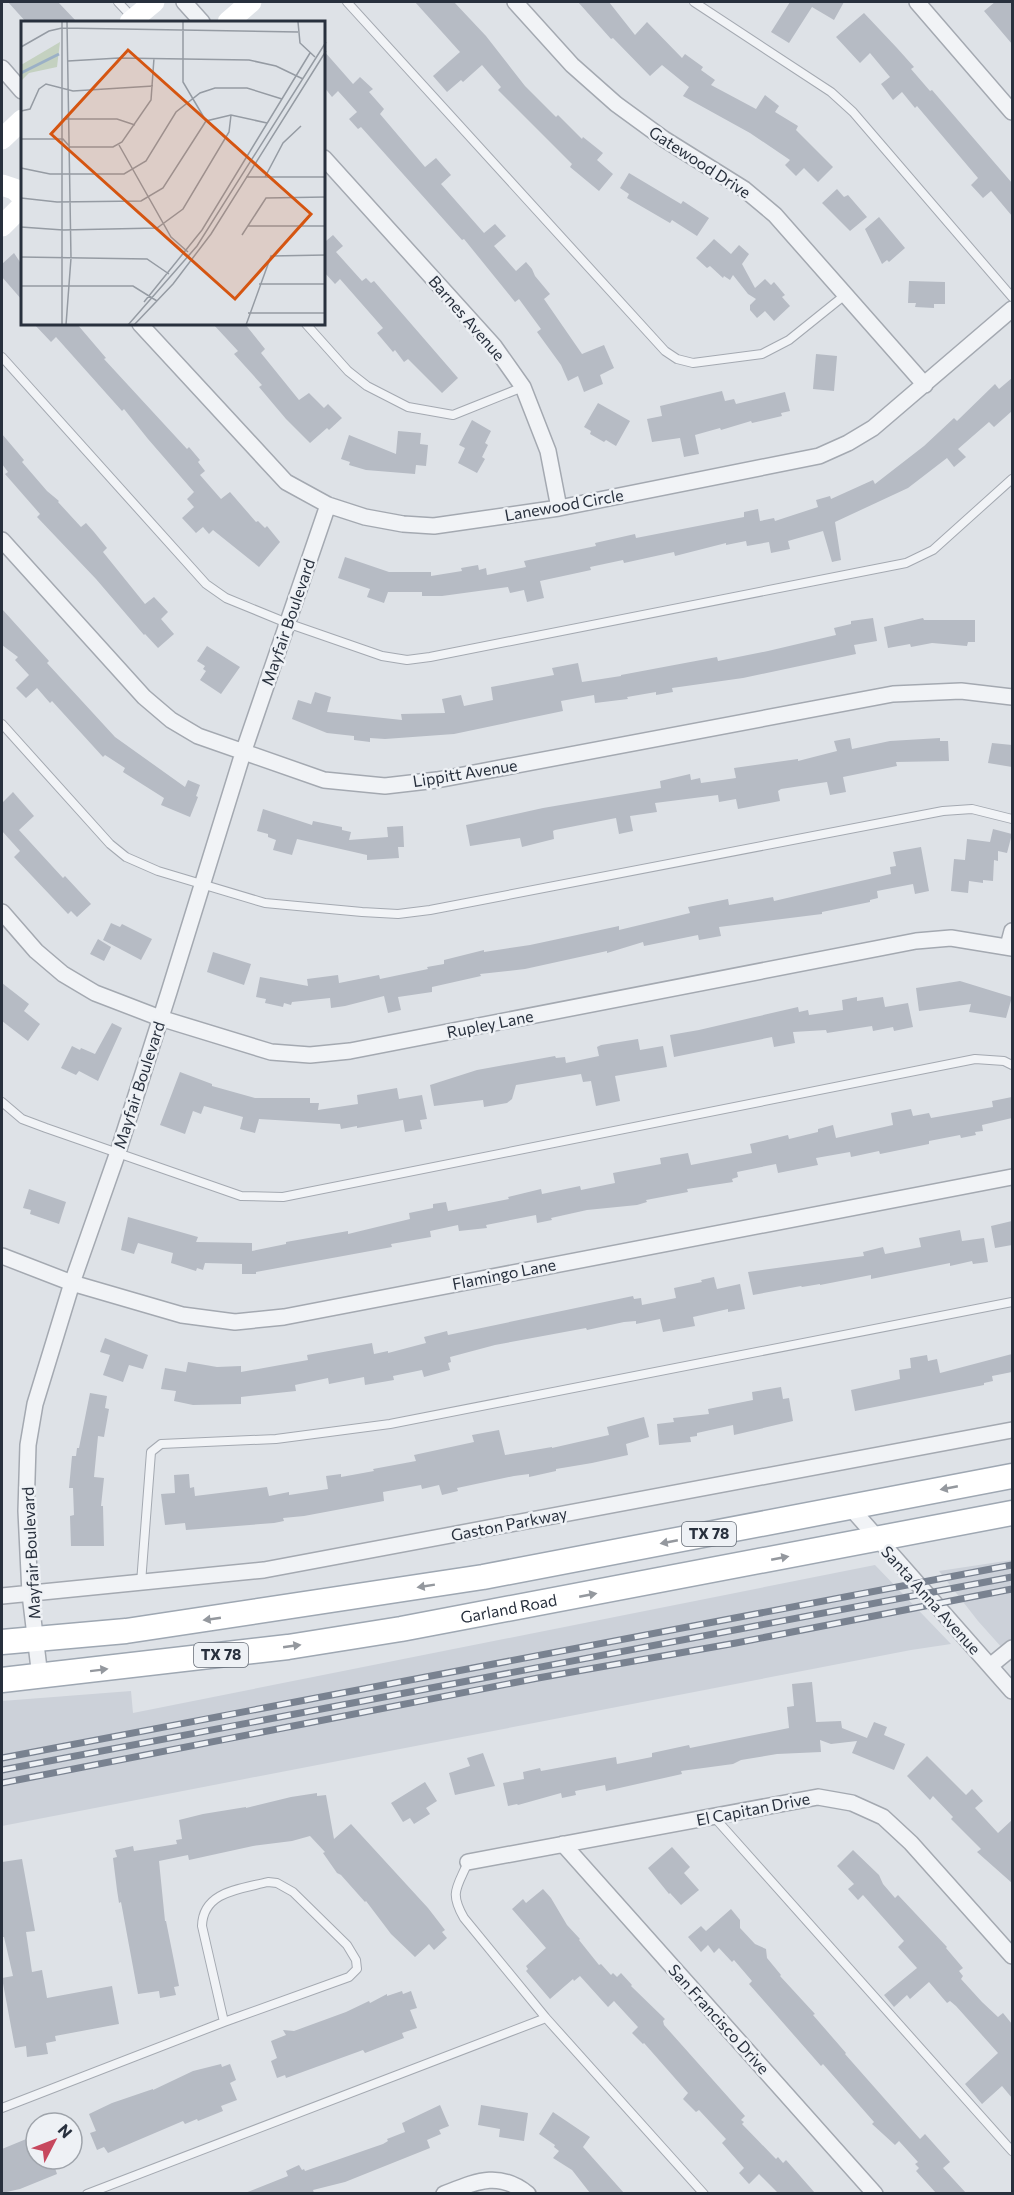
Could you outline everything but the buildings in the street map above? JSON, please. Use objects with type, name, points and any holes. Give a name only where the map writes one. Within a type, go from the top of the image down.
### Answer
[{"type":"main road","points":[[132,21],[154,2]]},
{"type":"main road","points":[[229,21],[251,2]]},
{"type":"main road","points":[[2,139],[21,121]]},
{"type":"main road","points":[[2,185],[15,189],[21,195]]},
{"type":"main road","points":[[2,226],[21,207]]},
{"type":"main road","name":"TX 78","points":[[2,1642],[126,1631],[483,1577],[1012,1476]]},
{"type":"main road","name":"Garland Road","points":[[2,1680],[288,1647],[490,1613],[1012,1513]]},
{"type":"main road","points":[[483,1577],[490,1613]]},
{"type":"street","points":[[184,2],[201,21]]},
{"type":"street","name":"Gatewood Drive","points":[[515,2],[572,65],[616,104],[664,139],[744,189],[775,215],[925,385]]},
{"type":"street","points":[[917,2],[1012,112]]},
{"type":"street","points":[[2,68],[21,90]]},
{"type":"street","name":"Barnes Avenue","points":[[326,160],[494,346],[523,387],[548,451],[559,508]]},
{"type":"street","name":"Lanewood Circle","points":[[142,326],[272,470],[295,488],[328,505],[365,517],[403,524],[434,526],[559,508],[819,456],[848,443],[873,428],[1012,309]]},
{"type":"street","name":"Mayfair Boulevard","points":[[40,1677],[30,1594],[26,1511],[28,1445],[35,1404],[72,1283],[118,1152],[243,753],[328,505]]},
{"type":"street","name":"Lippitt Avenue","points":[[2,540],[144,697],[171,720],[198,736],[324,780],[385,786],[436,780],[893,694],[961,691],[1012,697]]},
{"type":"street","name":"Rupley Lane","points":[[2,912],[36,951],[63,974],[95,993],[160,1018],[271,1052],[310,1055],[350,1051],[916,941],[951,938],[1010,947]]},
{"type":"street","points":[[1010,947],[1012,931]]},
{"type":"street","name":"Flamingo Lane","points":[[2,1256],[72,1283],[182,1315],[236,1322],[284,1317],[1012,1177]]},
{"type":"street","name":"Gaston Parkway","points":[[2,1596],[264,1570],[1012,1430]]},
{"type":"street","name":"Santa Anna Avenue","points":[[850,1507],[1012,1691]]},
{"type":"street","points":[[990,1666],[1012,1648]]},
{"type":"street","name":"El Capitan Drive","points":[[468,1862],[818,1797],[852,1803],[883,1817],[911,1843],[1012,1956]]},
{"type":"street","name":"San Francisco Drive","points":[[562,1844],[875,2193]]},
{"type":"street","points":[[444,2193],[486,2179],[503,2180],[528,2193]]},
{"type":"lane","points":[[118,2],[132,21]]},
{"type":"lane","points":[[347,2],[665,351],[677,359],[693,363],[762,354],[789,340],[845,295]]},
{"type":"lane","points":[[694,2],[831,92],[853,111],[1012,297]]},
{"type":"lane","points":[[308,326],[348,371],[367,386],[408,407],[453,415],[523,387]]},
{"type":"lane","points":[[2,357],[206,584],[226,598],[287,623],[382,656],[406,660],[906,563],[933,550],[1012,478]]},
{"type":"lane","points":[[2,724],[110,844],[126,857],[158,871],[265,903],[398,914],[430,910],[943,811],[972,809],[1012,819]]},
{"type":"lane","points":[[2,1102],[22,1119],[241,1196],[283,1197],[975,1059],[1004,1060],[1012,1065]]},
{"type":"lane","points":[[141,1583],[151,1452],[161,1444],[276,1439],[390,1424],[1012,1302]]},
{"type":"lane","points":[[714,1817],[1012,2151]]},
{"type":"lane","points":[[468,1862],[454,1895],[457,1907],[464,1918],[546,2018],[704,2193]]},
{"type":"lane","points":[[2,2108],[224,2022],[349,1977],[357,1970],[356,1960],[347,1945],[284,1886],[268,1882],[224,1893],[212,1900],[206,1907],[202,1917],[202,1926],[224,2022]]},
{"type":"lane","points":[[87,2193],[546,2018]]},
{"type":"shaded area","points":[[1012,1560],[1012,1659],[978,1621],[939,1571]]},
{"type":"shaded area","points":[[875,1565],[951,1644],[2,1826],[2,1701],[131,1691],[133,1713]]},
{"type":"railway","points":[[2,1758],[1012,1565]]},
{"type":"railway","points":[[2,1770],[1012,1577]]},
{"type":"railway","points":[[2,1783],[538,1678],[736,1643],[1012,1589]]}]
